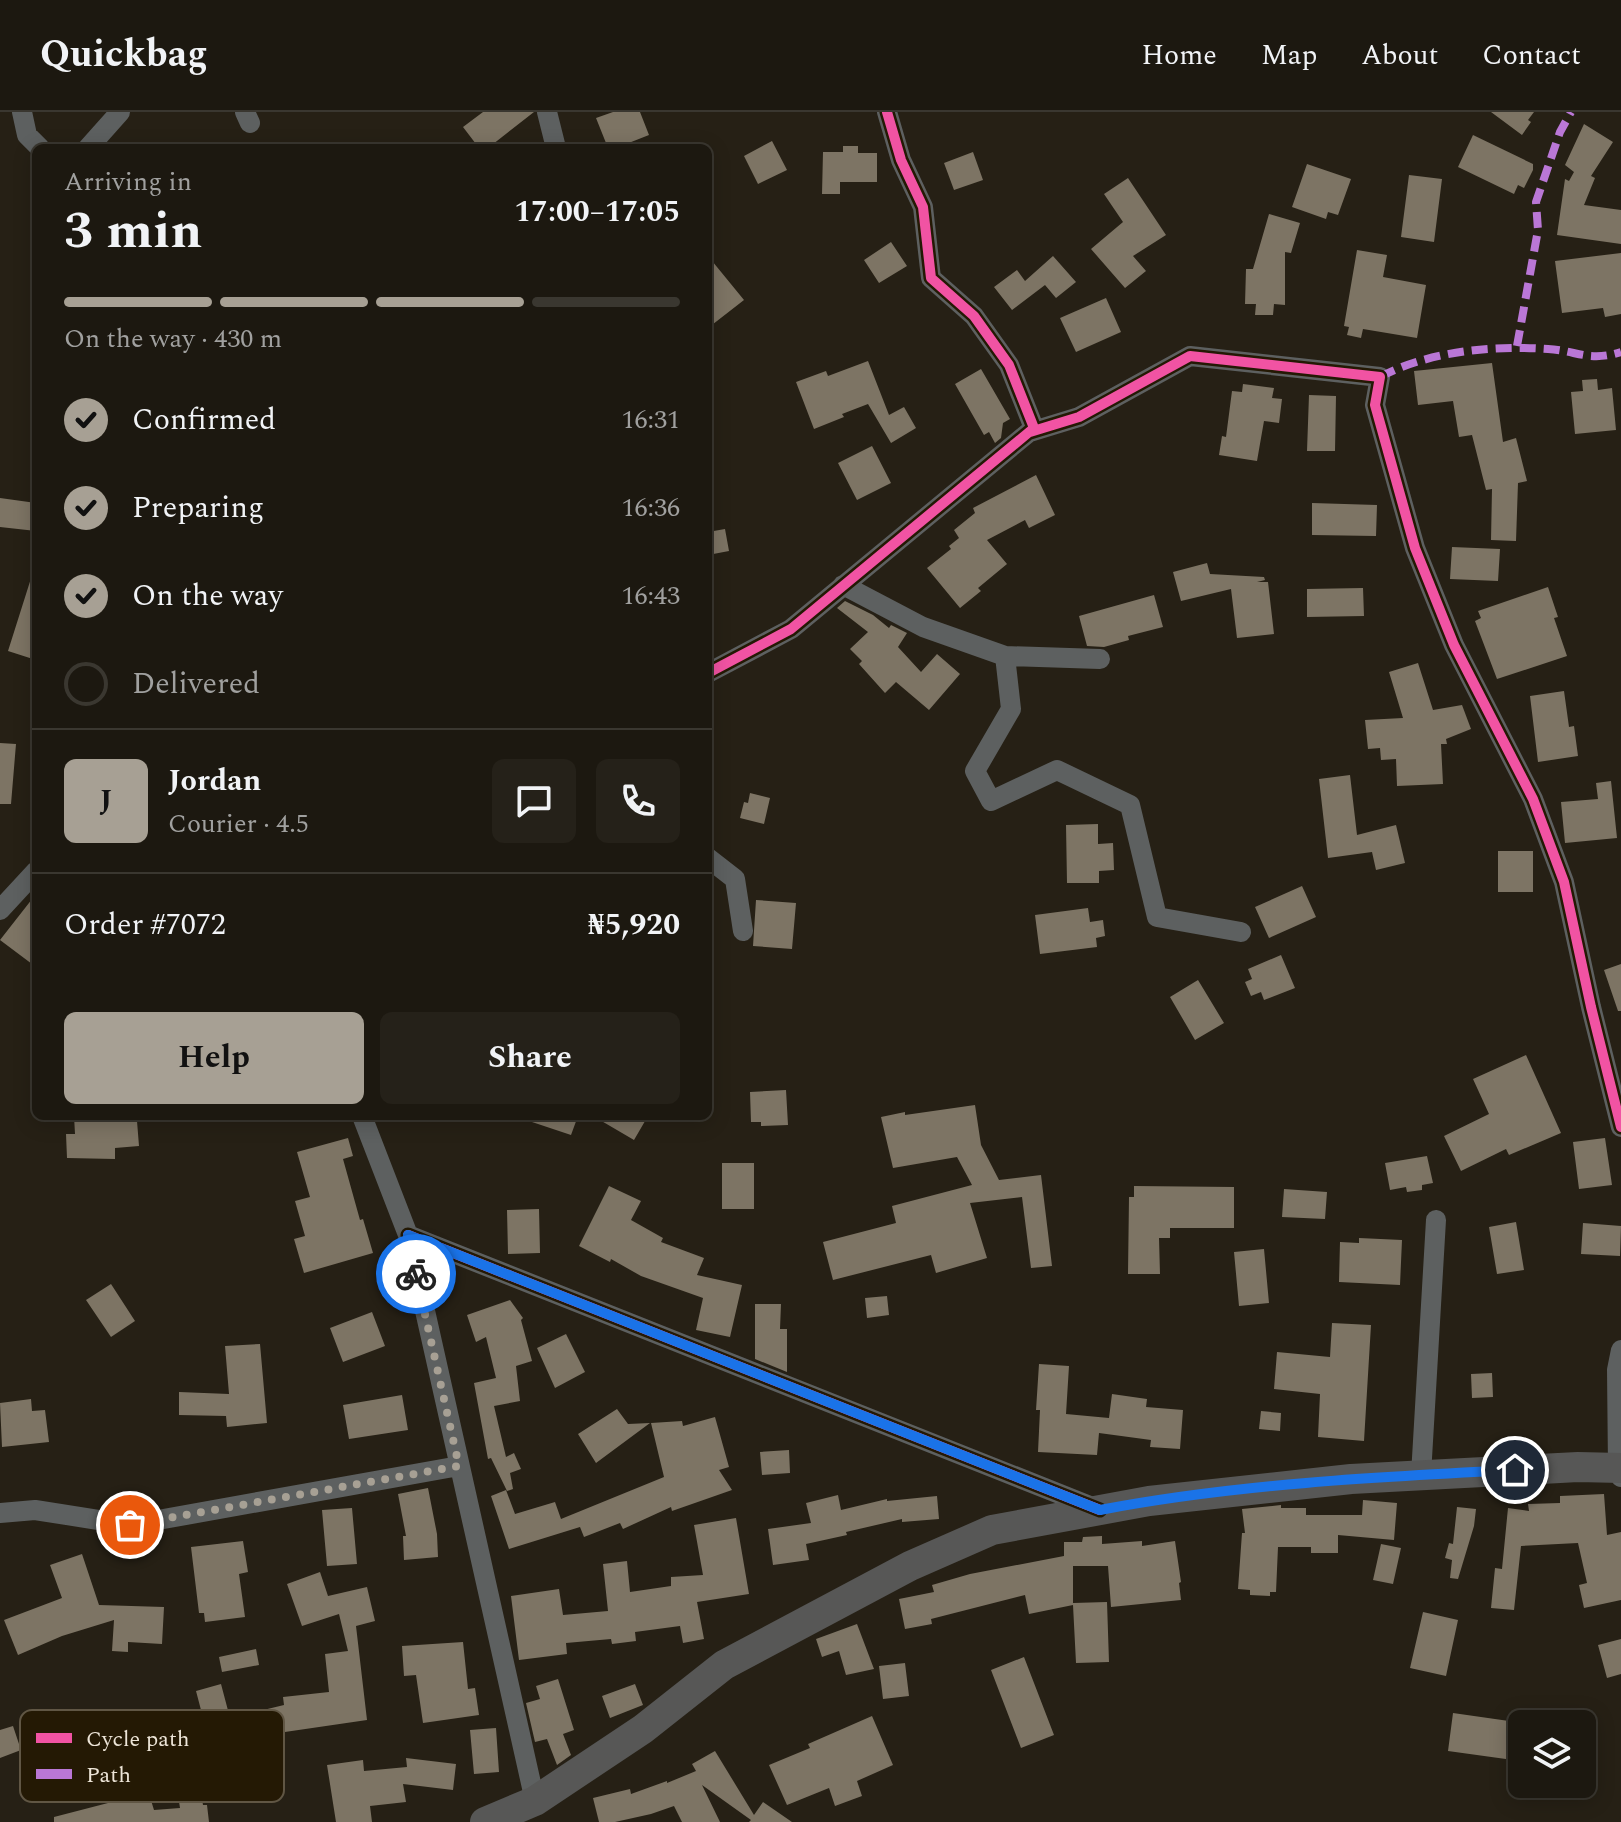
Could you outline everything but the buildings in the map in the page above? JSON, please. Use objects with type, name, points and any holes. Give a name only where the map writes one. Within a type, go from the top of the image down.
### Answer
[{"type":"main road","points":[[485,1822],[536,1812],[724,1665],[910,1566],[992,1530],[1149,1501],[1351,1479],[1578,1467],[1620,1471]]},
{"type":"street","points":[[22,112],[27,135],[36,144]]},
{"type":"street","points":[[92,144],[120,112]]},
{"type":"street","points":[[547,112],[555,144]]},
{"type":"street","points":[[712,671],[791,629],[1034,428],[1009,365],[974,316],[931,278],[923,207],[901,160],[887,112]]},
{"type":"street","points":[[1030,432],[1079,417],[1190,356],[1380,377],[1375,405],[1415,548],[1454,645],[1533,799],[1564,882],[1621,1127]]},
{"type":"street","points":[[843,585],[923,627],[1005,656],[1100,659]]},
{"type":"street","points":[[1005,656],[1011,709],[975,771],[991,801],[1057,770],[1130,805],[1157,917],[1241,932]]},
{"type":"street","points":[[712,861],[735,879],[743,931]]},
{"type":"street","points":[[0,910],[32,875]]},
{"type":"street","points":[[364,1120],[408,1235],[536,1812]]},
{"type":"street","points":[[1421,1475],[1436,1220]]},
{"type":"street","points":[[408,1235],[1100,1510]]},
{"type":"street","points":[[1620,1471],[1617,1370],[1621,1350]]},
{"type":"street","points":[[0,1513],[35,1510],[130,1525],[459,1466]]},
{"type":"marked path","points":[[1517,346],[1538,230],[1536,202],[1560,132],[1571,112]]},
{"type":"marked path","points":[[1380,377],[1419,361],[1484,349],[1548,349],[1592,356],[1621,352]]},
{"type":"cycle path","points":[[712,671],[791,629],[1034,428],[1009,365],[974,316],[931,278],[923,207],[901,160],[887,112]]},
{"type":"cycle path","points":[[1030,432],[1079,417],[1190,356],[1380,377],[1375,405],[1415,548],[1454,645],[1533,799],[1564,882],[1621,1127]]},
{"type":"cycle path","points":[[408,1235],[1100,1510]]},
{"type":"way so far","points":[[130,1525],[459,1466],[416,1274]]},
{"type":"route","points":[[416,1274],[408,1235],[1100,1510],[1149,1501],[1351,1479],[1515,1470]]}]
